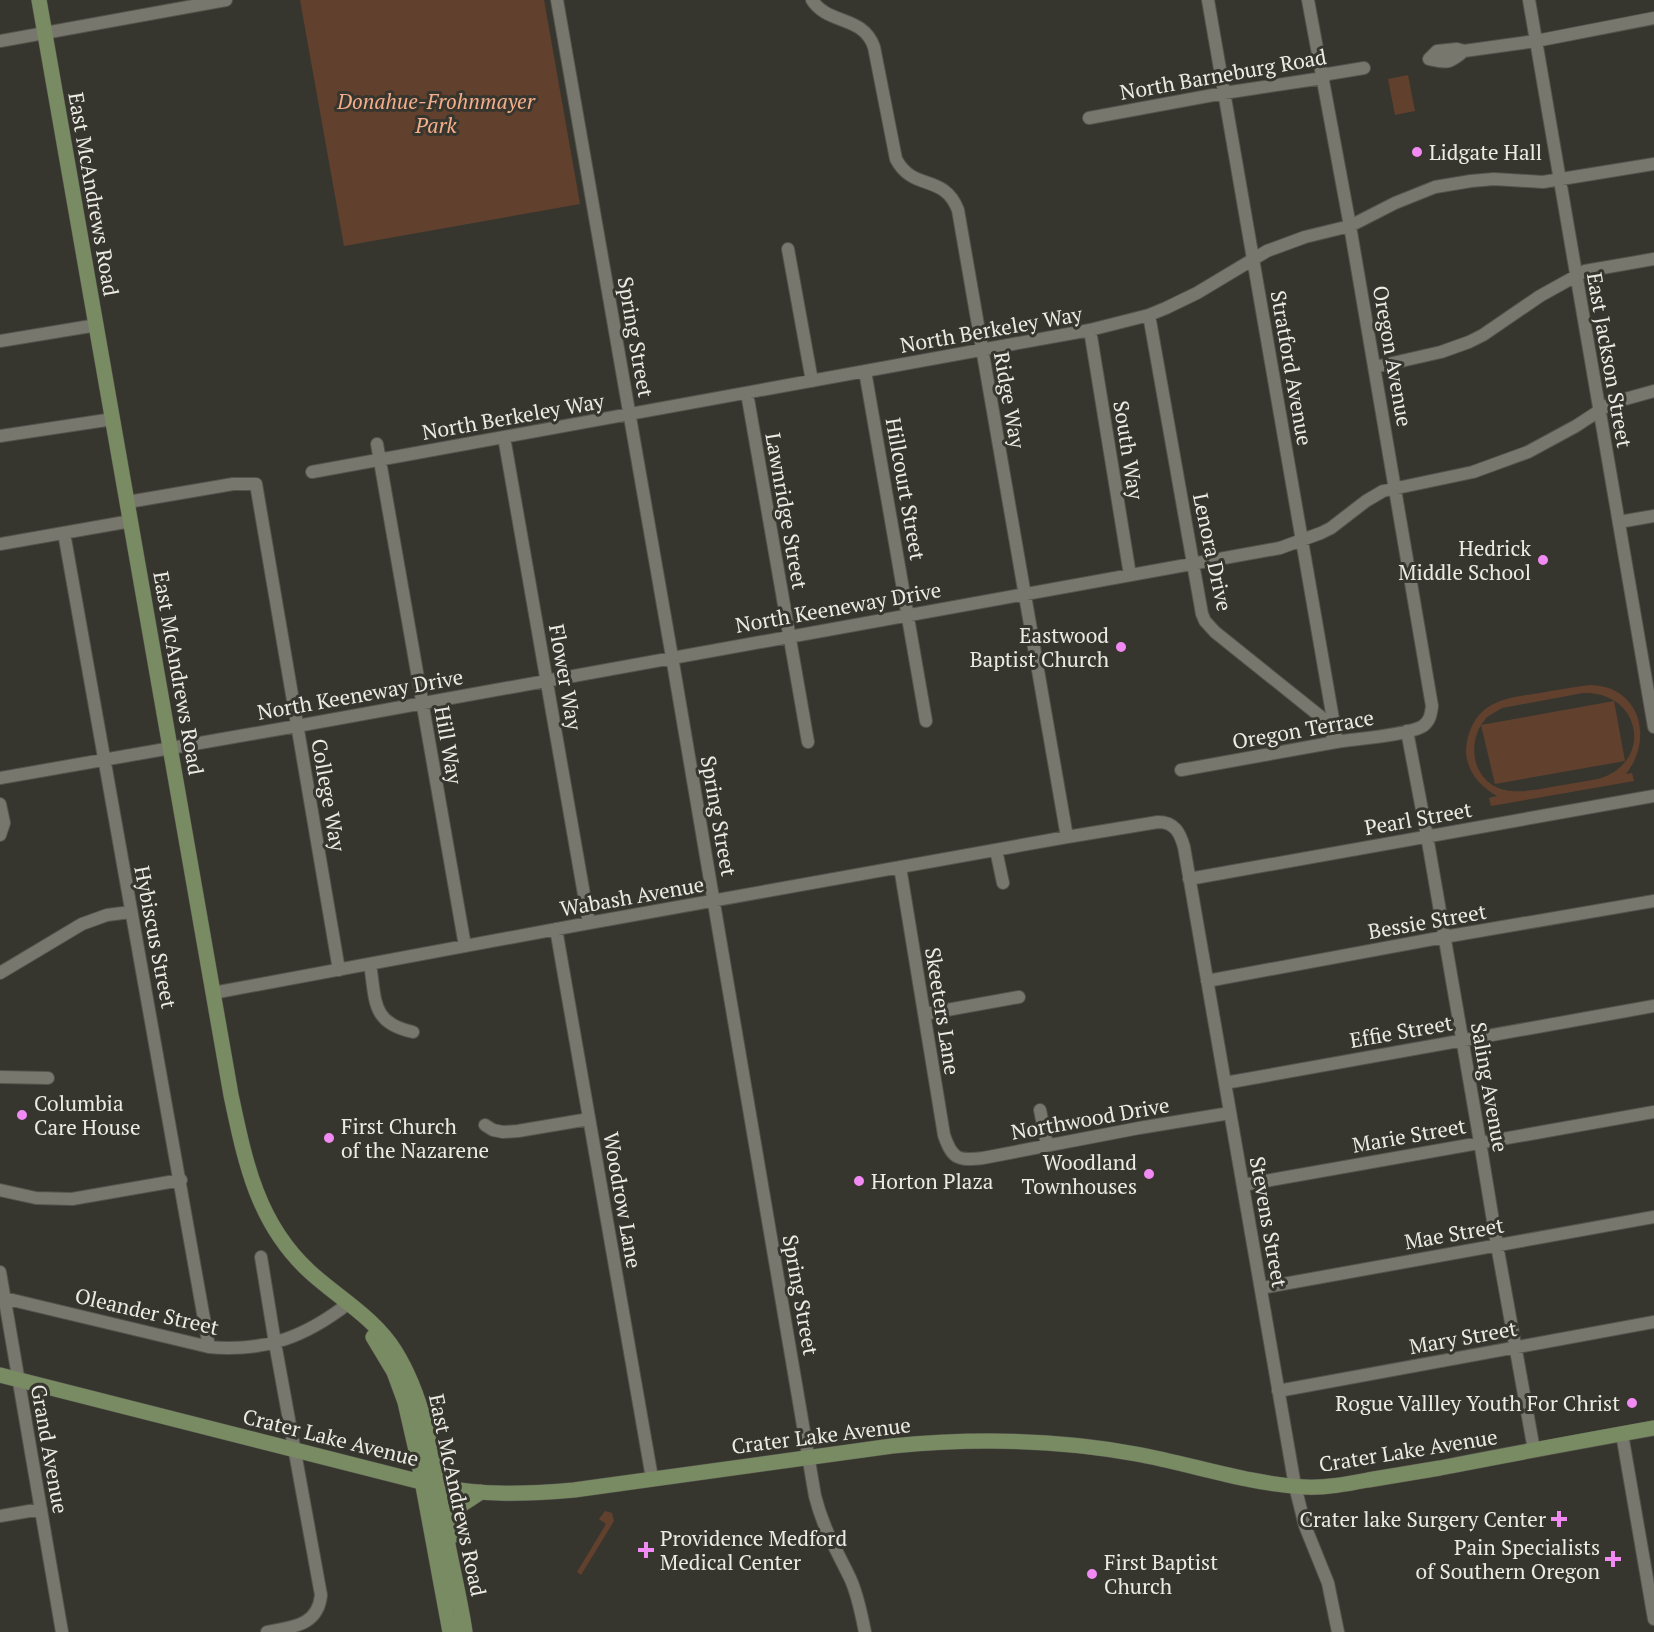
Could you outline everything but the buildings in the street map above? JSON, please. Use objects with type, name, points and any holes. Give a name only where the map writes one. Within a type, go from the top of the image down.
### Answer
[{"type":"main road","name":"East McAndrews Road","points":[[39,0],[240,1138],[262,1208],[273,1228],[309,1271],[354,1308],[384,1353],[400,1385],[430,1484],[465,1632]]},
{"type":"main road","name":"Crater Lake Avenue","points":[[0,1375],[430,1484],[481,1492],[524,1494],[588,1488],[917,1443],[979,1441],[1030,1441],[1078,1445],[1161,1458],[1264,1482],[1295,1486],[1335,1486],[1654,1428]]},
{"type":"main road","name":"East McAndrews Road","points":[[430,1484],[450,1632]]},
{"type":"main road","points":[[456,1589],[458,1550],[453,1514],[461,1504],[481,1492]]},
{"type":"street","points":[[0,41],[226,0]]},
{"type":"street","name":"Spring Street","points":[[556,0],[630,414],[815,1496],[822,1523],[853,1586],[865,1632]]},
{"type":"street","name":"Ridge Way","points":[[812,0],[821,10],[860,27],[871,38],[899,166],[915,179],[942,188],[949,193],[958,210],[1067,837]]},
{"type":"street","name":"Stratford Avenue","points":[[1208,0],[1337,742]]},
{"type":"street","name":"Oregon Avenue","points":[[1308,0],[1375,367],[1432,706],[1429,720]]},
{"type":"street","name":"East Jackson Street","points":[[1529,0],[1618,522],[1648,658],[1654,728]]},
{"type":"street","points":[[1464,51],[1536,41],[1654,18]]},
{"type":"street","name":"North Barneburg Road","points":[[1089,118],[1224,93],[1323,78],[1364,68]]},
{"type":"street","name":"North Berkeley Way","points":[[312,472],[1090,330],[1149,315],[1197,293],[1267,251],[1305,237],[1350,226],[1406,198],[1435,187],[1483,180],[1543,182],[1654,164]]},
{"type":"street","points":[[788,249],[812,381]]},
{"type":"street","points":[[1375,367],[1441,352],[1469,342],[1576,275],[1597,268],[1654,259]]},
{"type":"street","name":"Lenora Drive","points":[[1149,315],[1205,621],[1215,632],[1321,717],[1337,742]]},
{"type":"street","points":[[0,341],[97,325]]},
{"type":"street","name":"South Way","points":[[1090,330],[1130,575]]},
{"type":"street","name":"Hillcourt Street","points":[[865,371],[926,721]]},
{"type":"street","name":"North Keeneway Drive","points":[[0,778],[1280,548],[1331,528],[1374,495],[1383,491],[1473,472],[1505,461],[1552,440],[1618,401],[1654,391]]},
{"type":"street","name":"Lawnridge Street","points":[[747,393],[808,742]]},
{"type":"street","points":[[0,436],[113,419]]},
{"type":"street","name":"Flower Way","points":[[504,437],[590,923]]},
{"type":"street","name":"Hill Way","points":[[377,444],[465,946]]},
{"type":"street","name":"College Way","points":[[128,502],[233,484],[256,484],[339,970]]},
{"type":"street","points":[[1618,522],[1654,516]]},
{"type":"street","points":[[0,544],[131,521]]},
{"type":"street","name":"Hybiscus Street","points":[[64,533],[209,1347]]},
{"type":"street","name":"Oregon Terrace","points":[[1181,770],[1407,731],[1424,725],[1429,720]]},
{"type":"street","name":"Saling Avenue","points":[[1407,731],[1534,1450]]},
{"type":"street","name":"Pearl Street","points":[[1189,879],[1654,795]]},
{"type":"street","points":[[0,804],[4,823],[0,835]]},
{"type":"street","name":"Wabash Avenue","points":[[213,993],[1067,837],[1140,824],[1165,822]]},
{"type":"street","name":"Stevens Street","points":[[1165,822],[1180,834],[1295,1486],[1305,1526],[1328,1583],[1338,1632]]},
{"type":"street","points":[[996,850],[1003,883]]},
{"type":"street","name":"Skeeters Lane","points":[[900,867],[944,1135],[952,1153],[957,1157]]},
{"type":"street","name":"Bessie Street","points":[[1207,981],[1444,937],[1654,902]]},
{"type":"street","points":[[0,973],[82,924],[107,915],[131,912]]},
{"type":"street","name":"Woodrow Lane","points":[[556,929],[652,1478]]},
{"type":"street","points":[[370,964],[377,1002],[383,1018],[391,1025],[413,1032]]},
{"type":"street","points":[[925,1014],[1019,997]]},
{"type":"street","name":"Effie Street","points":[[1225,1083],[1654,1006]]},
{"type":"street","points":[[0,1077],[48,1078]]},
{"type":"street","points":[[1040,1110],[1047,1145]]},
{"type":"street","name":"Marie Street","points":[[1243,1185],[1654,1112]]},
{"type":"street","name":"Northwood Drive","points":[[957,1157],[971,1160],[1230,1113]]},
{"type":"street","points":[[485,1125],[503,1132],[589,1119]]},
{"type":"street","points":[[0,1190],[36,1198],[72,1199],[181,1180]]},
{"type":"street","name":"Mae Street","points":[[1261,1288],[1654,1217]]},
{"type":"street","points":[[261,1257],[321,1595],[321,1602],[315,1615],[303,1623],[267,1632]]},
{"type":"street","name":"Grand Avenue","points":[[0,1272],[2,1297],[62,1632]]},
{"type":"street","name":"Oleander Street","points":[[2,1297],[209,1347],[242,1348],[275,1343],[354,1308]]},
{"type":"street","name":"Mary Street","points":[[1278,1390],[1654,1322]]},
{"type":"street","points":[[1622,1434],[1654,1619]]},
{"type":"street","points":[[0,1516],[41,1509]]},
{"type":"green space","name":"Donahue-Frohnmayer Park","points":[[300,0],[544,0],[580,204],[344,246]]},
{"type":"green space","points":[[1408,75],[1415,111],[1395,115],[1388,79]]},
{"type":"green space","points":[[1590,685],[1607,688],[1621,694],[1631,704],[1637,716],[1640,730],[1639,745],[1635,760],[1626,774],[1632,773],[1634,781],[1491,806],[1489,798],[1497,796],[1476,778],[1467,760],[1469,732],[1478,717],[1492,705],[1510,698]],"holes":[[[1583,693],[1603,695],[1618,703],[1628,715],[1634,729],[1633,744],[1628,759],[1616,771],[1598,779],[1530,790],[1509,791],[1491,784],[1483,777],[1477,766],[1474,750],[1481,725],[1487,717],[1502,708]]]},
{"type":"green space","points":[[1614,701],[1625,761],[1495,784],[1481,725]]},
{"type":"green space","points":[[605,1511],[612,1513],[614,1521],[581,1575],[577,1572],[606,1524],[599,1519]]},
{"type":"place","name":"Lidgate Hall","points":[[1417,152]]},
{"type":"place","name":"Hedrick Middle School","points":[[1543,560]]},
{"type":"place","name":"Eastwood Baptist Church","points":[[1121,647]]},
{"type":"place","name":"Columbia Care House","points":[[22,1115]]},
{"type":"place","name":"First Church of the Nazarene","points":[[329,1138]]},
{"type":"place","name":"Woodland Townhouses","points":[[1149,1174]]},
{"type":"place","name":"Horton Plaza","points":[[859,1181]]},
{"type":"place","name":"Rogue Vallley Youth For Christ","points":[[1632,1403]]},
{"type":"place","name":"Crater lake Surgery Center","points":[[1559,1519]]},
{"type":"place","name":"Providence Medford Medical Center","points":[[646,1550]]},
{"type":"place","name":"Pain Specialists of Southern Oregon","points":[[1613,1559]]},
{"type":"place","name":"First Baptist Church","points":[[1092,1574]]}]
